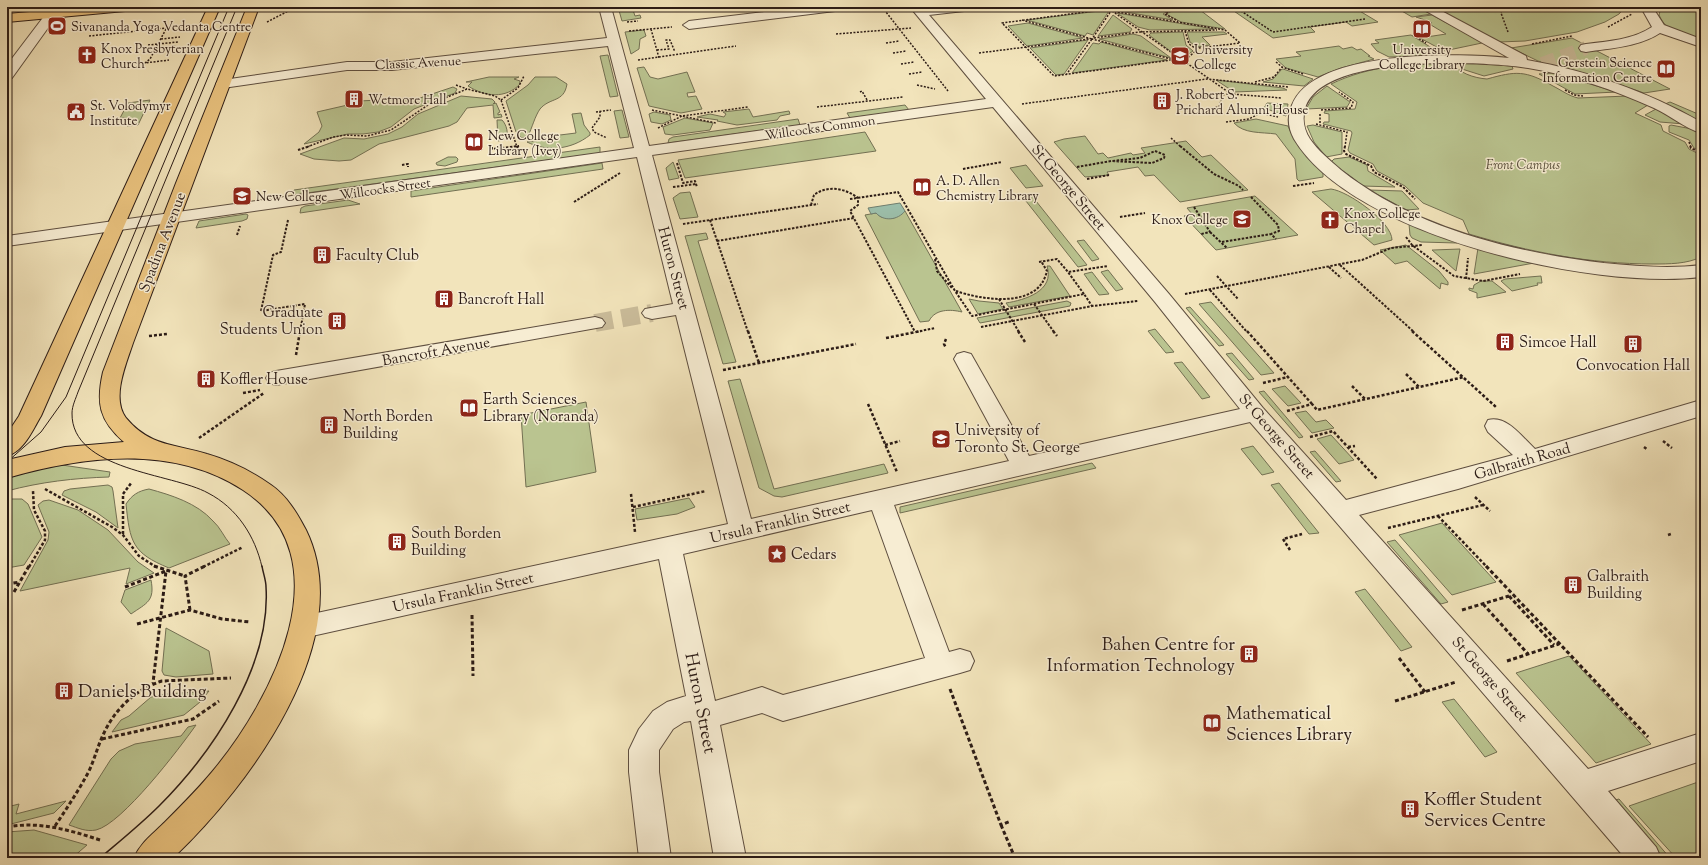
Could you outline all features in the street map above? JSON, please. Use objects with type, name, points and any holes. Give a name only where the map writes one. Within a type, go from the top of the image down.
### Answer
[{"type":"main road","points":[[7,18],[54,11],[120,7]]},
{"type":"main road","points":[[7,448],[19,435],[30,416],[214,7]]},
{"type":"main road","name":"Spadina Avenue","points":[[168,453],[138,441],[129,433],[114,415],[109,400],[118,359],[253,7]]},
{"type":"main road","points":[[7,469],[77,453],[123,450],[168,453],[196,458],[221,466],[243,476],[263,489],[279,505],[292,524],[301,546],[307,570],[307,597],[303,627],[287,676],[276,700],[254,738],[229,773],[198,810],[150,858]]},
{"type":"street","name":"Huron Street","points":[[605,7],[742,530]]},
{"type":"street","points":[[688,25],[835,7]]},
{"type":"street","points":[[918,10],[964,7]]},
{"type":"street","points":[[1425,7],[1533,66]]},
{"type":"street","points":[[1650,7],[1649,11],[1659,28],[1701,43]]},
{"type":"street","name":"St George Street","points":[[918,10],[998,102],[1175,314],[1255,413],[1342,510],[1645,858]]},
{"type":"street","points":[[7,75],[14,58],[54,11]]},
{"type":"street","points":[[1586,48],[1634,41],[1649,36],[1659,28]]},
{"type":"street","name":"Classic Avenue","points":[[223,84],[339,67],[372,64],[392,66],[465,59],[614,41]]},
{"type":"street","points":[[1474,58],[1491,43]]},
{"type":"street","points":[[1701,128],[1640,96],[1593,80],[1533,66],[1474,58],[1425,59],[1388,62],[1362,68],[1305,100],[1299,132],[1306,144],[1330,170],[1361,192],[1404,216],[1472,242],[1563,263],[1598,268],[1661,273],[1701,270]]},
{"type":"street","name":"Willcocks Common","points":[[643,152],[673,153],[998,102]]},
{"type":"street","name":"Willcocks Street","points":[[7,241],[643,152]]},
{"type":"street","points":[[652,313],[684,308]]},
{"type":"street","name":"Bancroft Avenue","points":[[285,377],[595,323]]},
{"type":"street","points":[[964,359],[1023,466]]},
{"type":"street","name":"Galbraith Road","points":[[1342,510],[1531,459],[1701,408]]},
{"type":"street","name":"Ursula Franklin Street","points":[[303,627],[669,547],[1255,413]]},
{"type":"street","points":[[1497,417],[1531,459]]},
{"type":"street","points":[[655,858],[643,761],[644,750],[649,739],[663,720],[677,711],[703,711],[762,700],[782,708],[951,663],[880,499]]},
{"type":"street","name":"Huron Street","points":[[669,547],[703,711],[730,858]]},
{"type":"street","points":[[1583,785],[1701,747]]},
{"type":"path","points":[[264,23],[279,17],[296,7]]},
{"type":"path","points":[[882,7],[952,97]]},
{"type":"path","points":[[1105,7],[1207,79],[1231,94]]},
{"type":"path","points":[[1177,7],[1165,14],[1181,23]]},
{"type":"path","points":[[1235,7],[1273,32],[1365,19]]},
{"type":"path","points":[[1502,7],[1501,13],[1508,33]]},
{"type":"path","points":[[1108,9],[1002,23],[1054,76],[1172,60]]},
{"type":"path","points":[[1022,20],[1183,62],[1198,50],[1240,43],[1226,30],[1111,11]]},
{"type":"path","points":[[1066,75],[1111,11]]},
{"type":"path","points":[[622,22],[638,20]]},
{"type":"path","points":[[89,36],[187,26]]},
{"type":"path","points":[[836,34],[916,27]]},
{"type":"path","points":[[167,28],[150,59],[145,63],[172,60]]},
{"type":"path","points":[[625,31],[663,28]]},
{"type":"path","points":[[651,29],[659,58]]},
{"type":"path","points":[[979,53],[1139,32],[1226,30]]},
{"type":"path","points":[[1185,31],[1189,44],[1198,50]]},
{"type":"path","points":[[160,39],[182,37]]},
{"type":"path","points":[[657,50],[669,49],[666,40],[670,40],[675,52]]},
{"type":"path","points":[[886,43],[899,41]]},
{"type":"path","points":[[148,45],[180,42]]},
{"type":"path","points":[[156,48],[178,46]]},
{"type":"path","points":[[634,60],[659,58],[736,46]]},
{"type":"path","points":[[893,53],[906,51]]},
{"type":"path","points":[[901,64],[914,62]]},
{"type":"path","points":[[1276,62],[1282,67],[1320,125],[1347,132],[1344,151],[1371,166],[1374,172],[1403,187],[1428,211],[1425,224]]},
{"type":"path","points":[[1253,83],[1274,77],[1282,67]]},
{"type":"path","points":[[909,74],[922,72]]},
{"type":"path","points":[[501,100],[522,84],[524,76]]},
{"type":"path","points":[[1021,104],[1207,79],[1253,83],[1305,100],[1351,108],[1352,102],[1305,100],[1231,94],[1202,96]]},
{"type":"path","points":[[456,85],[496,96],[501,100],[519,146],[520,157]]},
{"type":"path","points":[[917,85],[935,89]]},
{"type":"path","points":[[298,150],[333,137],[346,135],[367,136],[391,130],[428,105],[467,89]]},
{"type":"path","points":[[860,92],[862,91],[867,100]]},
{"type":"path","points":[[1204,108],[1219,107],[1223,94]]},
{"type":"path","points":[[654,130],[682,116],[748,107]]},
{"type":"path","points":[[648,109],[716,123]]},
{"type":"path","points":[[596,112],[611,110]]},
{"type":"path","points":[[600,111],[600,117],[592,128],[594,132],[612,140]]},
{"type":"path","points":[[1226,122],[1249,119],[1260,113]]},
{"type":"path","points":[[1320,114],[1320,125]]},
{"type":"path","points":[[1171,138],[1214,174],[1239,186],[1243,190]]},
{"type":"path","points":[[492,147],[492,149],[519,146]]},
{"type":"path","points":[[1076,167],[1112,161],[1140,158],[1155,151],[1165,155],[1160,161],[1147,163],[1112,161]]},
{"type":"path","points":[[673,153],[683,183],[695,181],[697,187]]},
{"type":"path","points":[[963,169],[1002,162]]},
{"type":"path","points":[[574,202],[621,172]]},
{"type":"path","points":[[1087,179],[1109,175]]},
{"type":"path","points":[[670,188],[696,184]]},
{"type":"path","points":[[1293,186],[1302,185]]},
{"type":"path","points":[[811,205],[813,196],[826,190],[844,190],[851,192],[858,198],[858,204],[850,212],[915,332]]},
{"type":"path","points":[[850,199],[899,191],[935,257],[972,316],[1084,294]]},
{"type":"path","points":[[1222,242],[1271,234],[1279,231],[1278,225],[1259,208],[1250,197]]},
{"type":"path","points":[[681,225],[818,204]]},
{"type":"path","points":[[1194,207],[1204,226],[1227,248]]},
{"type":"path","points":[[1119,217],[1145,213]]},
{"type":"path","points":[[198,438],[285,377],[305,304],[261,311],[273,255],[281,252],[288,215]]},
{"type":"path","points":[[1404,216],[1402,222],[1405,235],[1412,245],[1454,276],[1483,281],[1521,274]]},
{"type":"path","points":[[717,241],[756,236],[854,218]]},
{"type":"path","points":[[710,220],[759,363]]},
{"type":"path","points":[[1201,234],[1210,232]]},
{"type":"path","points":[[1271,234],[1276,239]]},
{"type":"path","points":[[1186,294],[1362,260],[1376,252],[1412,245]]},
{"type":"path","points":[[1466,279],[1469,252]]},
{"type":"path","points":[[935,257],[938,271],[944,281],[955,290],[976,298],[999,299],[1022,296],[1032,292],[1040,286],[1047,271],[1040,261],[1057,258],[1092,306]]},
{"type":"path","points":[[1340,264],[1464,377],[1497,417]]},
{"type":"path","points":[[1068,272],[1109,266]]},
{"type":"path","points":[[1329,267],[1341,278]]},
{"type":"path","points":[[1217,276],[1238,299]]},
{"type":"path","points":[[1210,289],[1317,410],[1464,377]]},
{"type":"path","points":[[999,299],[1025,342]]},
{"type":"path","points":[[981,327],[1092,306],[1143,300]]},
{"type":"path","points":[[1034,304],[1057,336]]},
{"type":"path","points":[[886,338],[935,328]]},
{"type":"path","points":[[148,336],[166,334]]},
{"type":"path","points":[[722,370],[856,344]]},
{"type":"path","points":[[1406,374],[1419,387]]},
{"type":"path","points":[[1263,382],[1288,377]]},
{"type":"path","points":[[1352,386],[1365,399]]},
{"type":"path","points":[[868,404],[897,472]]},
{"type":"path","points":[[1287,411],[1312,404]]},
{"type":"path","points":[[1310,436],[1333,431],[1378,480]]},
{"type":"path","points":[[885,445],[900,441]]},
{"type":"path","points":[[1348,447],[1355,446]]},
{"type":"path","points":[[123,534],[122,494],[132,482]]},
{"type":"path","points":[[45,489],[58,498],[94,516],[123,534],[134,551],[145,562],[166,571],[185,576],[243,547]]},
{"type":"path","points":[[14,592],[45,540],[44,531],[34,510],[33,491]]},
{"type":"path","points":[[633,507],[709,491]]},
{"type":"path","points":[[631,494],[636,536]]},
{"type":"path","points":[[1387,529],[1483,505]]},
{"type":"path","points":[[1438,516],[1532,613],[1559,644],[1667,758]]},
{"type":"path","points":[[1290,550],[1282,539],[1302,534]]},
{"type":"path","points":[[126,587],[166,571]]},
{"type":"path","points":[[153,683],[166,571]]},
{"type":"path","points":[[185,576],[190,610]]},
{"type":"path","points":[[7,584],[21,581]]},
{"type":"path","points":[[1459,611],[1514,595]]},
{"type":"path","points":[[1509,596],[1554,645]]},
{"type":"path","points":[[1483,604],[1528,654]]},
{"type":"path","points":[[137,624],[190,610],[222,619],[250,622]]},
{"type":"path","points":[[472,615],[473,676]]},
{"type":"path","points":[[1503,662],[1559,644]]},
{"type":"path","points":[[1399,658],[1425,692]]},
{"type":"path","points":[[951,663],[1001,825],[1015,858]]},
{"type":"path","points":[[55,826],[93,762],[104,733],[120,710],[141,689],[153,683],[231,678]]},
{"type":"path","points":[[1395,701],[1456,682]]},
{"type":"path","points":[[102,740],[193,719],[202,715],[219,701]]},
{"type":"path","points":[[1001,825],[1011,821]]},
{"type":"path","points":[[7,827],[18,824],[34,823],[55,826],[100,840]]},
{"type":"green space","points":[[618,7],[632,7],[635,16],[640,15],[641,18],[622,21]]},
{"type":"green space","points":[[1109,7],[1175,7],[1163,14],[1173,20],[1113,10]]},
{"type":"green space","points":[[1180,7],[1196,7],[1225,29],[1181,22],[1166,14]]},
{"type":"green space","points":[[1228,7],[1353,7],[1378,22],[1352,26],[1346,22],[1310,27],[1315,32],[1273,38]]},
{"type":"green space","points":[[1395,7],[1415,7],[1431,14],[1412,17]]},
{"type":"green space","points":[[1434,7],[1625,7],[1619,14],[1605,22],[1577,32],[1525,41],[1499,42]]},
{"type":"green space","points":[[1661,7],[1701,7],[1701,39],[1677,32],[1667,26],[1659,15]]},
{"type":"green space","points":[[1107,10],[1109,11],[1093,35],[1087,33],[1085,36],[1027,20]]},
{"type":"green space","points":[[1117,13],[1214,29],[1150,30],[1138,27]]},
{"type":"green space","points":[[1113,15],[1132,29],[1130,32],[1098,36]]},
{"type":"green space","points":[[1432,15],[1482,43],[1444,51],[1420,38],[1446,34],[1431,25],[1431,22],[1416,17]]},
{"type":"green space","points":[[1028,23],[1083,38],[1027,46],[1008,26]]},
{"type":"green space","points":[[644,30],[646,36],[640,39],[639,49],[631,54],[625,32]]},
{"type":"green space","points":[[1183,32],[1186,45],[1193,51],[1184,57],[1178,57],[1149,35],[1151,33]]},
{"type":"green space","points":[[1187,32],[1224,32],[1227,34],[1202,37],[1210,45],[1197,47],[1190,42]]},
{"type":"green space","points":[[1133,34],[1141,36],[1171,58],[1099,39]]},
{"type":"green space","points":[[1411,35],[1443,55],[1389,57],[1377,51],[1371,44],[1379,43],[1375,40]]},
{"type":"green space","points":[[1572,38],[1670,89],[1644,93],[1594,76],[1538,61],[1511,48]]},
{"type":"green space","points":[[1088,40],[1064,74],[1056,75],[1030,48]]},
{"type":"green space","points":[[1101,42],[1167,60],[1072,73],[1093,43],[1099,44]]},
{"type":"green space","points":[[1339,46],[1343,49],[1352,47],[1357,50],[1361,49],[1370,56],[1368,56],[1374,59],[1341,68],[1318,77],[1286,68],[1276,59],[1301,56],[1296,52]]},
{"type":"green space","points":[[608,55],[618,96],[610,97],[600,56]]},
{"type":"green space","name":"Front Campus","points":[[1452,62],[1462,72],[1477,77],[1487,79],[1513,73],[1527,75],[1535,77],[1578,98],[1628,96],[1648,105],[1635,113],[1661,125],[1663,131],[1685,142],[1689,149],[1701,155],[1701,257],[1690,261],[1672,264],[1606,262],[1560,256],[1469,234],[1463,220],[1423,203],[1405,186],[1377,171],[1373,164],[1350,153],[1348,150],[1352,133],[1351,131],[1323,124],[1324,122],[1329,122],[1329,114],[1324,113],[1325,111],[1355,109],[1357,102],[1331,84],[1375,69],[1405,65]]},
{"type":"green space","points":[[1457,62],[1512,66],[1513,69],[1484,76],[1462,69]]},
{"type":"green space","points":[[644,67],[650,77],[658,79],[687,72],[695,92],[687,93],[688,97],[696,96],[702,109],[681,113],[649,106],[637,68]]},
{"type":"green space","points":[[1282,69],[1313,79],[1304,86],[1263,82],[1273,79]]},
{"type":"green space","points":[[1553,73],[1617,92],[1575,94],[1539,74]]},
{"type":"green space","points":[[489,77],[519,77],[514,79],[520,81],[520,84],[508,92],[495,95],[475,90],[468,86],[472,82],[466,82]]},
{"type":"green space","points":[[535,77],[556,77],[567,84],[563,94],[560,97],[544,105],[540,109],[528,136],[522,138],[516,132],[506,101],[528,85]]},
{"type":"green space","points":[[1216,80],[1283,88],[1287,90],[1234,92]]},
{"type":"green space","points":[[1327,86],[1350,102],[1347,107],[1306,109],[1313,97]]},
{"type":"green space","points":[[453,87],[457,89],[455,93],[414,109],[391,127],[378,132],[348,134],[304,144],[319,132],[322,126],[317,112],[352,104],[351,101],[357,100],[420,98]]},
{"type":"green space","points":[[461,96],[492,99],[495,102],[493,104],[496,103],[500,112],[498,115],[501,114],[502,117],[494,118],[493,105],[467,108],[457,122],[449,126],[379,144],[351,160],[339,161],[314,159],[300,154],[344,138],[364,139],[388,134],[402,127],[418,114]]},
{"type":"green space","points":[[150,100],[138,125],[123,125],[126,118],[120,118],[128,103]]},
{"type":"green space","points":[[1670,102],[1698,114],[1701,122],[1665,104]]},
{"type":"green space","points":[[1267,103],[1288,104],[1286,116],[1264,108]]},
{"type":"green space","points":[[905,105],[909,110],[850,118],[847,113]]},
{"type":"green space","points":[[749,109],[753,117],[789,111],[790,114],[780,116],[777,120],[737,125],[697,117],[710,114],[724,117],[726,114],[723,112]]},
{"type":"green space","points":[[1656,109],[1684,124],[1660,122],[1645,115]]},
{"type":"green space","points":[[622,110],[629,137],[620,138],[614,111]]},
{"type":"green space","points":[[654,112],[670,115],[671,120],[662,124],[651,122],[649,114]]},
{"type":"green space","points":[[581,113],[584,125],[590,133],[590,135],[583,140],[575,144],[559,148],[543,147],[527,142],[542,140],[544,137],[576,133],[572,114]]},
{"type":"green space","points":[[685,118],[713,123],[710,130],[673,135],[665,134],[663,127]]},
{"type":"green space","points":[[798,119],[800,125],[668,143],[669,139],[673,137]]},
{"type":"green space","points":[[1256,119],[1288,126],[1303,151],[1323,172],[1323,177],[1299,181],[1297,179],[1295,159],[1276,134],[1248,131],[1238,127],[1234,123]]},
{"type":"green space","points":[[497,120],[502,120],[505,124],[507,139],[498,141]]},
{"type":"green space","points":[[1313,125],[1342,132],[1342,154],[1326,157],[1314,142],[1307,126]]},
{"type":"green space","points":[[1671,125],[1692,129],[1701,135],[1701,152],[1694,148],[1689,140],[1669,132],[1669,126]]},
{"type":"green space","points":[[865,132],[876,151],[685,178],[678,160]]},
{"type":"green space","points":[[1085,136],[1098,154],[1103,153],[1108,158],[1131,153],[1133,155],[1145,153],[1141,148],[1186,141],[1202,157],[1211,155],[1248,190],[1180,202],[1154,175],[1145,176],[1138,167],[1107,172],[1109,175],[1085,177],[1054,142]]},
{"type":"green space","points":[[600,147],[600,153],[292,195],[294,190]]},
{"type":"green space","points":[[448,157],[456,157],[458,159],[457,162],[445,166],[437,165],[436,163]]},
{"type":"green space","points":[[1349,157],[1367,165],[1368,171],[1395,187],[1363,186],[1331,162],[1334,159]]},
{"type":"green space","points":[[673,162],[679,178],[669,180],[666,168]]},
{"type":"green space","points":[[602,163],[603,169],[411,197],[411,191]]},
{"type":"green space","points":[[1026,165],[1043,186],[1026,188],[1010,168]]},
{"type":"green space","points":[[1331,189],[1348,195],[1368,208],[1385,225],[1392,240],[1374,245],[1312,192]]},
{"type":"green space","points":[[1369,190],[1402,191],[1419,209],[1406,210]]},
{"type":"green space","points":[[690,192],[698,217],[680,219],[673,198],[680,193]]},
{"type":"green space","points":[[1022,196],[1032,196],[1087,265],[1078,267]]},
{"type":"green space","points":[[1255,196],[1298,235],[1216,250],[1184,216],[1192,214],[1187,208]]},
{"type":"green space","points":[[348,200],[360,204],[300,213],[301,208],[305,206]]},
{"type":"green space","points":[[905,211],[962,312],[953,310],[943,311],[935,314],[929,321],[920,322],[865,215],[876,213],[881,217],[894,218]]},
{"type":"green space","points":[[246,214],[248,215],[247,219],[242,221],[196,228],[199,221]]},
{"type":"green space","points":[[1409,224],[1457,243],[1421,242],[1412,238],[1410,235]]},
{"type":"green space","points":[[706,233],[708,239],[698,241],[736,362],[723,364],[685,236]]},
{"type":"green space","points":[[1084,240],[1099,259],[1092,261],[1077,241]]},
{"type":"green space","points":[[1406,245],[1439,271],[1448,282],[1448,285],[1441,283],[1440,289],[1407,261],[1395,264],[1380,250]]},
{"type":"green space","points":[[1478,248],[1534,263],[1474,274]]},
{"type":"green space","points":[[1460,249],[1456,271],[1432,250],[1433,250]]},
{"type":"green space","points":[[1047,266],[1050,266],[1070,296],[1009,307],[1006,303],[1029,297],[1043,288],[1047,282]]},
{"type":"green space","points":[[1108,270],[1123,289],[1116,291],[1101,272]]},
{"type":"green space","points":[[1092,272],[1109,294],[1099,295],[1084,274]]},
{"type":"green space","points":[[1541,276],[1542,283],[1537,283],[1538,285],[1512,291],[1501,281],[1505,279]]},
{"type":"green space","points":[[1481,281],[1492,281],[1506,292],[1477,298],[1477,293],[1469,290],[1469,288],[1473,289],[1474,285]]},
{"type":"green space","points":[[969,299],[999,303],[1003,309],[978,314]]},
{"type":"green space","points":[[1067,301],[1071,303],[1070,306],[980,323],[977,318]]},
{"type":"green space","points":[[1211,302],[1274,373],[1261,375],[1199,304]]},
{"type":"green space","points":[[1190,307],[1224,345],[1219,346],[1186,308]]},
{"type":"green space","points":[[1155,329],[1174,352],[1166,353],[1148,331]]},
{"type":"green space","points":[[1232,353],[1254,379],[1249,380],[1226,354]]},
{"type":"green space","points":[[1182,362],[1210,397],[1202,399],[1174,363]]},
{"type":"green space","points":[[740,379],[774,489],[884,464],[888,473],[782,497],[774,496],[759,488],[728,381]]},
{"type":"green space","points":[[1285,386],[1301,403],[1288,406],[1272,389]]},
{"type":"green space","points":[[1264,391],[1303,437],[1299,438],[1259,392]]},
{"type":"green space","points":[[586,402],[596,472],[526,487],[521,415]]},
{"type":"green space","points":[[1306,411],[1316,422],[1326,420],[1334,428],[1312,433],[1295,413]]},
{"type":"green space","points":[[1331,435],[1354,460],[1339,464],[1317,439]]},
{"type":"green space","points":[[1253,446],[1274,472],[1262,475],[1241,449]]},
{"type":"green space","points":[[1315,451],[1341,481],[1336,482],[1310,452]]},
{"type":"green space","points":[[1092,463],[1096,468],[900,513],[900,507]]},
{"type":"green space","points":[[55,464],[110,472],[109,477],[58,481],[7,491],[7,478],[24,471]]},
{"type":"green space","points":[[1279,483],[1319,533],[1309,534],[1271,485]]},
{"type":"green space","points":[[108,485],[112,487],[113,491],[118,528],[96,512],[62,495],[64,491],[70,489]]},
{"type":"green space","points":[[149,489],[183,500],[199,509],[215,523],[230,544],[169,568],[147,557],[135,545],[129,528],[126,504],[136,494]]},
{"type":"green space","points":[[689,498],[695,507],[677,514],[637,520],[635,509]]},
{"type":"green space","points":[[7,499],[22,499],[28,504],[42,537],[24,565],[7,568]]},
{"type":"green space","points":[[49,500],[78,510],[108,530],[138,562],[154,573],[126,584],[130,568],[20,591],[48,540],[49,532],[38,505],[43,501]]},
{"type":"green space","points":[[1442,523],[1496,582],[1452,595],[1399,535]]},
{"type":"green space","points":[[1395,540],[1448,602],[1441,604],[1387,542]]},
{"type":"green space","points":[[151,580],[151,597],[145,604],[131,614],[121,602],[125,590]]},
{"type":"green space","points":[[1365,589],[1412,647],[1401,651],[1355,592]]},
{"type":"green space","points":[[166,628],[209,651],[213,674],[176,677],[164,675],[162,671]]},
{"type":"green space","points":[[1569,656],[1651,744],[1596,763],[1516,673]]},
{"type":"green space","points":[[209,691],[200,702],[184,715],[112,732],[121,720],[129,716],[151,697],[166,694]]},
{"type":"green space","points":[[1454,699],[1497,752],[1485,757],[1442,702]]},
{"type":"green space","points":[[196,725],[164,767],[135,800],[107,825],[96,830],[85,830],[69,825],[111,759],[119,751],[135,744],[181,736],[188,727]]},
{"type":"green space","points":[[1701,781],[1701,858],[1676,858],[1629,806]]},
{"type":"green space","points":[[1619,799],[1670,858],[1661,858],[1612,801]]},
{"type":"green space","points":[[66,801],[54,813],[7,825],[7,807],[19,804],[16,814]]},
{"type":"green space","points":[[34,830],[87,845],[72,858],[7,858],[7,832]]},
{"type":"shaded area","points":[[900,203],[905,211],[899,216],[891,219],[883,218],[876,213],[871,214],[868,208]]},
{"type":"tunnel","points":[[1542,64],[1586,48]]},
{"type":"tunnel","points":[[595,323],[652,313]]},
{"type":"tram line","points":[[7,462],[41,432],[66,397],[229,7]]},
{"type":"tram line","points":[[237,7],[78,392],[73,405],[72,413],[76,432],[88,447],[105,459],[126,467],[192,486],[208,493],[228,507],[243,524],[255,544],[262,567]]},
{"type":"tram line","points":[[100,858],[159,806],[179,784],[218,734],[235,706],[249,677],[259,647],[265,617],[266,584],[262,566]]},
{"type":"place","name":"Sivananda Yoga Vedanta Centre","points":[[57,26]]},
{"type":"place","name":"University College Library","points":[[1422,29]]},
{"type":"place","name":"Knox Presbyterian Church","points":[[87,55]]},
{"type":"place","name":"University College","points":[[1180,56]]},
{"type":"place","name":"Gerstein Science Information Centre","points":[[1666,69]]},
{"type":"place","name":"Wetmore Hall","points":[[354,99]]},
{"type":"place","name":"J. Robert S. Prichard Alumni House","points":[[1162,101]]},
{"type":"place","name":"St. Volodymyr Institute","points":[[76,112]]},
{"type":"place","name":"New College Library (Ivey)","points":[[474,142]]},
{"type":"place","name":"A. D. Allen Chemistry Library","points":[[922,187]]},
{"type":"place","name":"New College","points":[[242,196]]},
{"type":"place","name":"Knox College","points":[[1242,219]]},
{"type":"place","name":"Knox College Chapel","points":[[1330,220]]},
{"type":"place","name":"Faculty Club","points":[[322,255]]},
{"type":"place","name":"Bancroft Hall","points":[[444,299]]},
{"type":"place","name":"Graduate Students Union","points":[[337,321]]},
{"type":"place","name":"Simcoe Hall","points":[[1505,342]]},
{"type":"place","name":"Convocation Hall","points":[[1633,344]]},
{"type":"place","name":"Koffler House","points":[[206,379]]},
{"type":"place","name":"Earth Sciences Library (Noranda)","points":[[469,408]]},
{"type":"place","name":"North Borden Building","points":[[329,425]]},
{"type":"place","name":"University of Toronto St. George","points":[[941,439]]},
{"type":"place","name":"South Borden Building","points":[[397,542]]},
{"type":"place","name":"Cedars","points":[[777,554]]},
{"type":"place","name":"Galbraith Building","points":[[1573,585]]},
{"type":"place","name":"Bahen Centre for Information Technology","points":[[1249,654]]},
{"type":"place","name":"Daniels Building","points":[[64,691]]},
{"type":"place","name":"Mathematical Sciences Library","points":[[1212,723]]},
{"type":"place","name":"Koffler Student Services Centre","points":[[1410,809]]}]
